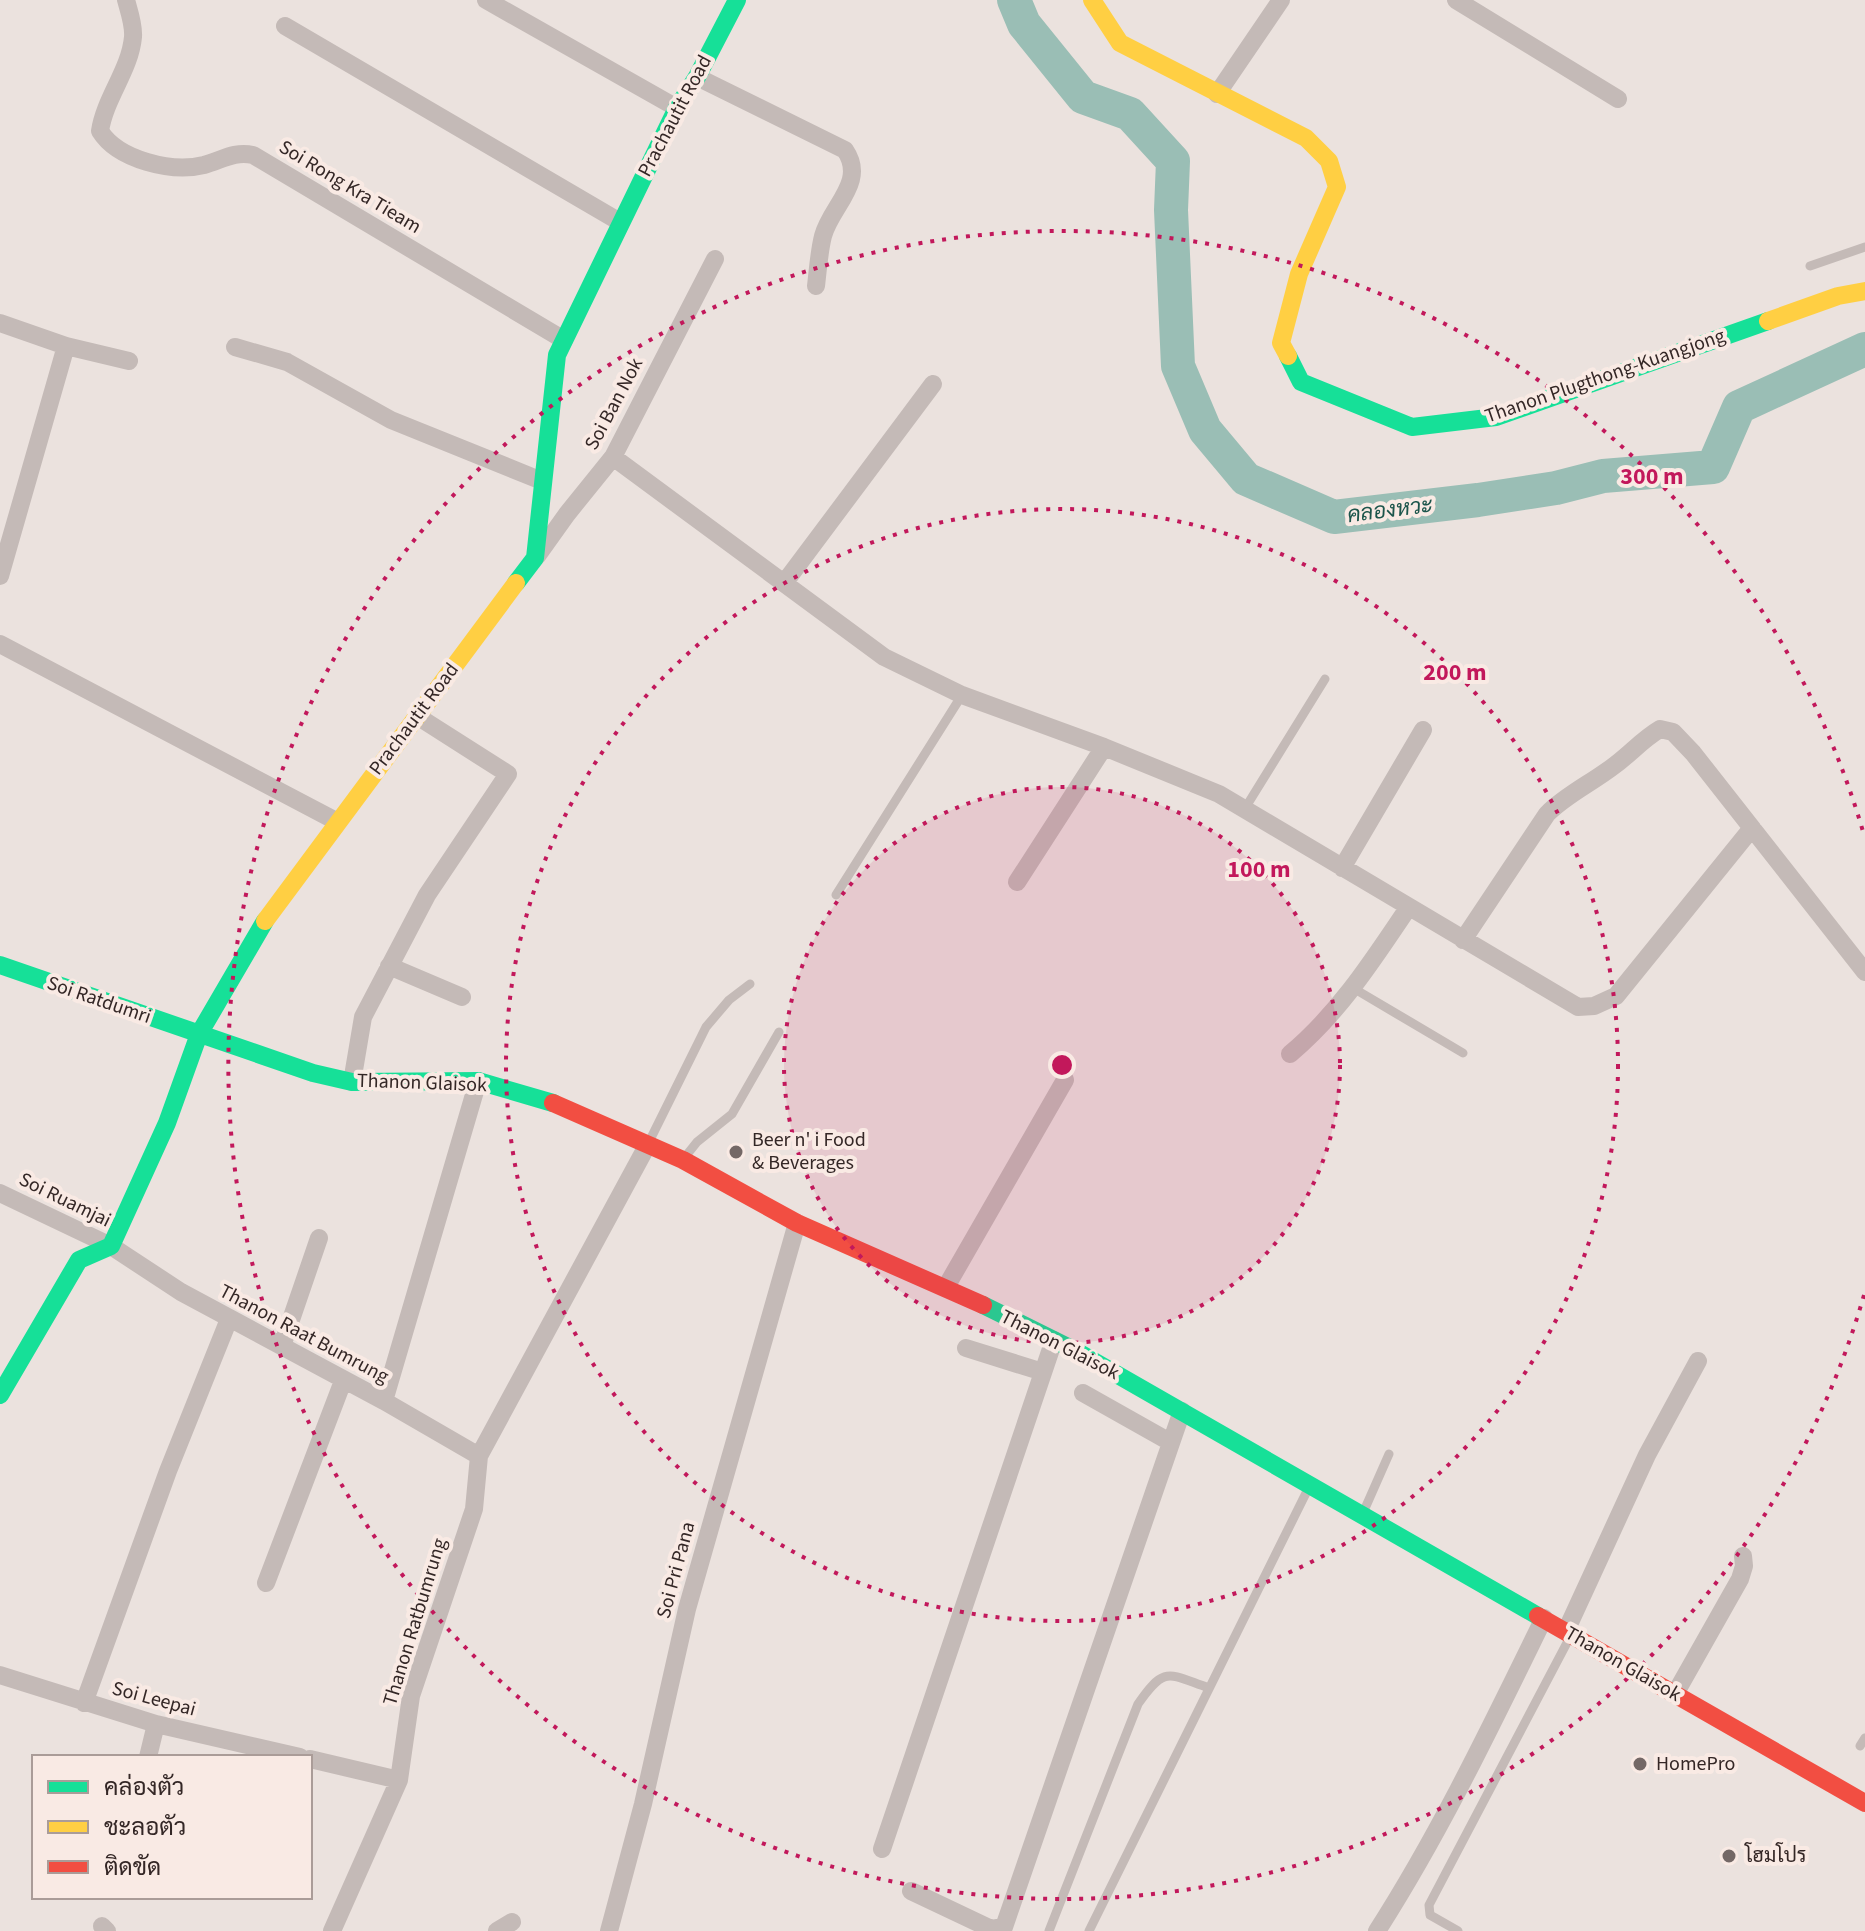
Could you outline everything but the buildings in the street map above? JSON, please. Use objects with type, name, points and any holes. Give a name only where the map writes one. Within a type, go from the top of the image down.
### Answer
[{"type":"street","name":"Soi Rong Kra Tieam","points":[[126,0],[134,33],[130,53],[102,113],[100,131],[107,142],[135,157],[176,168],[203,165],[230,155],[253,155],[564,340]]},
{"type":"street","points":[[486,0],[677,108]]},
{"type":"street","name":"Prachautit Road","points":[[111,1246],[167,1123],[199,1034],[270,911],[535,558],[557,355],[677,108],[697,77],[737,0]]},
{"type":"street","name":"Thanon Plugthong-Kuangjong","points":[[1092,0],[1120,43],[1306,138],[1329,161],[1337,187],[1299,274],[1281,343],[1301,382],[1412,427],[1496,417],[1838,296],[1865,291]]},
{"type":"street","points":[[1217,94],[1281,0]]},
{"type":"street","points":[[1456,0],[1618,99]]},
{"type":"street","points":[[285,26],[620,222]]},
{"type":"street","points":[[697,77],[845,150],[853,161],[853,176],[823,233],[816,286]]},
{"type":"street","name":"Soi Ban Nok","points":[[535,558],[613,457],[715,259]]},
{"type":"street","points":[[0,323],[66,346],[129,361]]},
{"type":"street","points":[[0,576],[66,346]]},
{"type":"street","points":[[235,347],[287,362],[391,420],[542,481]]},
{"type":"street","points":[[785,582],[933,384]]},
{"type":"street","points":[[613,457],[884,657],[962,695],[1207,788],[1578,1007],[1594,1006],[1616,996],[1752,828]]},
{"type":"street","points":[[0,644],[336,821]]},
{"type":"street","points":[[352,1082],[363,1017],[427,895],[508,774],[417,716]]},
{"type":"street","points":[[1463,940],[1547,814],[1561,799],[1615,765],[1642,740],[1660,729],[1673,732],[1693,753],[1865,972]]},
{"type":"street","points":[[1342,868],[1423,730]]},
{"type":"street","points":[[1017,882],[1104,747]]},
{"type":"street","points":[[1290,1054],[1307,1040],[1353,988],[1408,908]]},
{"type":"street","name":"Soi Ratdumri","points":[[0,965],[199,1034]]},
{"type":"street","points":[[389,966],[462,997]]},
{"type":"street","name":"Thanon Glaisok","points":[[199,1034],[313,1073],[352,1082],[478,1081],[541,1098],[683,1160],[797,1223],[946,1287],[1054,1340],[1363,1513],[1865,1803]]},
{"type":"street","points":[[946,1287],[1065,1080]]},
{"type":"street","points":[[384,1401],[478,1081]]},
{"type":"street","points":[[479,1456],[648,1144]]},
{"type":"street","name":"Soi Ruamjai","points":[[0,1193],[111,1246]]},
{"type":"street","name":"Soi Pri Pana","points":[[609,1931],[643,1804],[687,1609],[797,1223]]},
{"type":"street","points":[[282,1346],[319,1238]]},
{"type":"street","points":[[0,1395],[79,1260],[111,1246]]},
{"type":"street","name":"Thanon Raat Bumrung","points":[[111,1246],[181,1292],[479,1456]]},
{"type":"street","points":[[84,1703],[168,1471],[229,1319]]},
{"type":"street","points":[[882,1849],[1054,1340]]},
{"type":"street","points":[[966,1348],[1043,1372]]},
{"type":"street","points":[[1569,1632],[1647,1455],[1698,1361]]},
{"type":"street","points":[[266,1583],[343,1381]]},
{"type":"street","points":[[1083,1393],[1170,1442]]},
{"type":"street","points":[[911,1891],[991,1929],[1004,1927],[1182,1411]]},
{"type":"street","name":"Thanon Ratbumrung","points":[[332,1931],[399,1780],[411,1696],[474,1509],[479,1456]]},
{"type":"street","points":[[1675,1694],[1740,1579],[1743,1556]]},
{"type":"street","points":[[1377,1931],[1410,1879],[1468,1771],[1544,1618]]},
{"type":"street","name":"Soi Leepai","points":[[0,1675],[156,1724],[291,1755]]},
{"type":"street","points":[[148,1755],[156,1724]]},
{"type":"street","points":[[312,1759],[399,1780]]},
{"type":"lane","points":[[1810,266],[1865,247]]},
{"type":"lane","points":[[1244,810],[1325,679]]},
{"type":"lane","points":[[836,895],[962,695]]},
{"type":"lane","points":[[648,1144],[706,1027],[729,1000],[750,984]]},
{"type":"lane","points":[[1353,988],[1463,1053]]},
{"type":"lane","points":[[683,1160],[697,1142],[732,1114],[779,1032]]},
{"type":"lane","points":[[1363,1513],[1389,1454]]},
{"type":"lane","points":[[1089,1931],[1311,1484]]},
{"type":"lane","points":[[1458,1931],[1430,1915],[1429,1905],[1569,1632]]},
{"type":"lane","points":[[1049,1931],[1138,1704],[1153,1682],[1161,1677],[1171,1675],[1209,1688]]},
{"type":"waterway","name":"คลองหวะ","points":[[1014,0],[1024,24],[1083,97],[1130,114],[1173,161],[1171,210],[1178,366],[1205,430],[1246,479],[1334,517],[1478,500],[1556,488],[1603,476],[1713,467],[1739,407],[1865,349]]},
{"type":"traffic: fast","points":[[516,583],[535,558],[557,355],[677,108],[697,77],[737,0]]},
{"type":"traffic: fast","points":[[1288,356],[1301,382],[1412,427],[1496,417],[1768,321]]},
{"type":"traffic: fast","points":[[0,1395],[79,1260],[111,1246],[167,1123],[199,1034],[265,921]]},
{"type":"traffic: fast","points":[[0,965],[313,1073],[352,1082],[478,1081],[553,1103]]},
{"type":"traffic: fast","points":[[983,1305],[1076,1351],[1538,1616]]},
{"type":"traffic: slow","points":[[1092,0],[1120,43],[1306,138],[1329,161],[1337,187],[1299,274],[1281,343],[1288,356]]},
{"type":"traffic: slow","points":[[1768,321],[1838,296],[1865,291]]},
{"type":"traffic: slow","points":[[265,921],[516,583]]},
{"type":"traffic: jam","points":[[553,1103],[683,1160],[797,1223],[983,1305]]},
{"type":"traffic: jam","points":[[1538,1616],[1865,1803]]},
{"type":"place","name":"Beer n' i Food & Beverages","points":[[736,1152]]},
{"type":"place","name":"HomePro","points":[[1640,1764]]},
{"type":"place","name":"โฮมโปร","points":[[1729,1856]]}]
